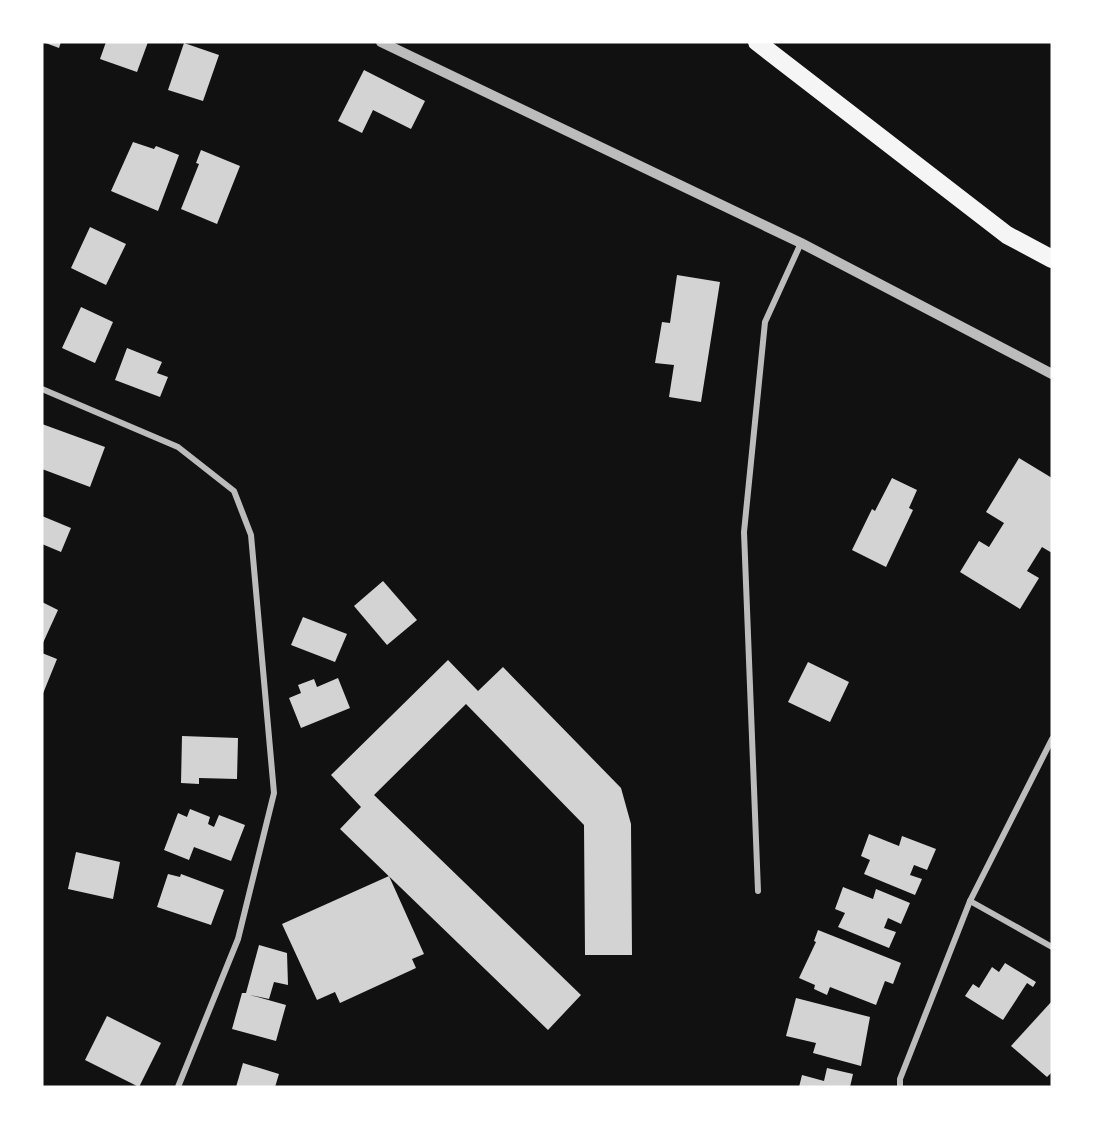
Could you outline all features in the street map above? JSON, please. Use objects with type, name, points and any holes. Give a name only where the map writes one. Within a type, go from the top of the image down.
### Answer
[{"type":"highway","points":[[757,42],[1007,236],[1052,259]]},
{"type":"street","points":[[381,42],[801,243],[1052,374]]},
{"type":"street","points":[[758,891],[744,532],[765,322],[801,243]]},
{"type":"street","points":[[42,389],[178,447],[234,491],[251,535],[274,793],[238,939],[178,1087]]},
{"type":"street","points":[[900,1087],[900,1079],[970,901],[1052,740]]},
{"type":"street","points":[[970,901],[1052,947]]},
{"type":"building","points":[[43,42],[61,42],[59,48]]},
{"type":"building","points":[[106,42],[148,42],[137,72],[100,59]]},
{"type":"building","points":[[184,43],[219,55],[203,101],[168,90]]},
{"type":"building","points":[[364,70],[425,101],[411,129],[373,110],[362,133],[338,121]]},
{"type":"building","points":[[133,142],[154,149],[156,146],[179,155],[158,211],[111,191]]},
{"type":"building","points":[[201,150],[240,166],[217,224],[181,209],[199,164],[196,163]]},
{"type":"building","points":[[90,227],[126,244],[106,285],[71,268]]},
{"type":"building","points":[[677,275],[720,282],[701,402],[669,397],[674,365],[655,363],[662,322],[670,323]]},
{"type":"building","points":[[81,307],[113,322],[95,363],[62,348]]},
{"type":"building","points":[[127,348],[162,362],[157,373],[168,377],[160,397],[115,380]]},
{"type":"building","points":[[42,424],[105,447],[90,487],[42,469]]},
{"type":"building","points":[[1019,458],[1052,478],[1052,553],[1042,547],[1027,571],[1039,578],[1020,609],[960,572],[979,541],[989,547],[1004,523],[986,512]]},
{"type":"building","points":[[892,478],[917,490],[909,508],[913,510],[886,567],[852,550],[872,509],[875,511]]},
{"type":"building","points":[[42,516],[71,528],[61,552],[42,544]]},
{"type":"building","points":[[383,581],[417,620],[387,645],[354,606]]},
{"type":"building","points":[[42,602],[58,610],[42,645]]},
{"type":"building","points":[[303,617],[347,634],[335,662],[291,645]]},
{"type":"building","points":[[42,653],[57,659],[42,696]]},
{"type":"building","points":[[448,660],[478,691],[503,667],[621,788],[631,824],[632,955],[585,955],[584,825],[466,704],[374,795],[581,995],[548,1030],[340,829],[361,807],[331,775]]},
{"type":"building","points":[[808,662],[849,682],[830,722],[788,702]]},
{"type":"building","points":[[338,678],[350,708],[301,728],[289,698],[301,693],[298,685],[314,679],[317,687]]},
{"type":"building","points":[[182,736],[238,738],[237,779],[199,778],[199,784],[181,783]]},
{"type":"building","points":[[190,809],[210,817],[208,824],[214,827],[219,815],[245,825],[231,861],[194,847],[189,860],[164,850],[178,813],[187,817]]},
{"type":"building","points":[[869,834],[899,846],[902,836],[936,849],[927,870],[914,865],[910,875],[922,879],[915,895],[864,874],[870,860],[861,856]]},
{"type":"building","points":[[76,852],[120,862],[113,899],[68,889]]},
{"type":"building","points":[[168,874],[180,877],[181,874],[224,890],[211,925],[157,907]]},
{"type":"building","points":[[389,876],[424,954],[412,959],[416,968],[340,1003],[335,992],[317,1000],[282,924]]},
{"type":"building","points":[[843,887],[873,899],[876,889],[910,903],[901,924],[888,918],[884,928],[896,932],[889,948],[838,927],[845,913],[835,909]]},
{"type":"building","points":[[818,930],[901,963],[893,984],[885,981],[876,1005],[830,987],[827,995],[814,989],[815,985],[799,978],[816,942],[814,941]]},
{"type":"building","points":[[259,945],[287,953],[288,985],[274,982],[269,999],[250,995],[286,1005],[276,1041],[232,1029],[242,993],[246,993]]},
{"type":"building","points":[[1005,963],[1036,982],[1033,987],[1027,983],[1003,1020],[965,996],[973,984],[979,988],[992,967],[999,972]]},
{"type":"building","points":[[796,998],[870,1017],[861,1066],[813,1053],[816,1043],[786,1036]]},
{"type":"building","points":[[1052,1001],[1052,1072],[1047,1077],[1011,1046]]},
{"type":"building","points":[[107,1016],[161,1043],[139,1087],[85,1060]]},
{"type":"building","points":[[243,1063],[279,1074],[275,1087],[236,1087]]},
{"type":"building","points":[[827,1068],[853,1074],[850,1087],[799,1087],[802,1075],[824,1081]]}]
